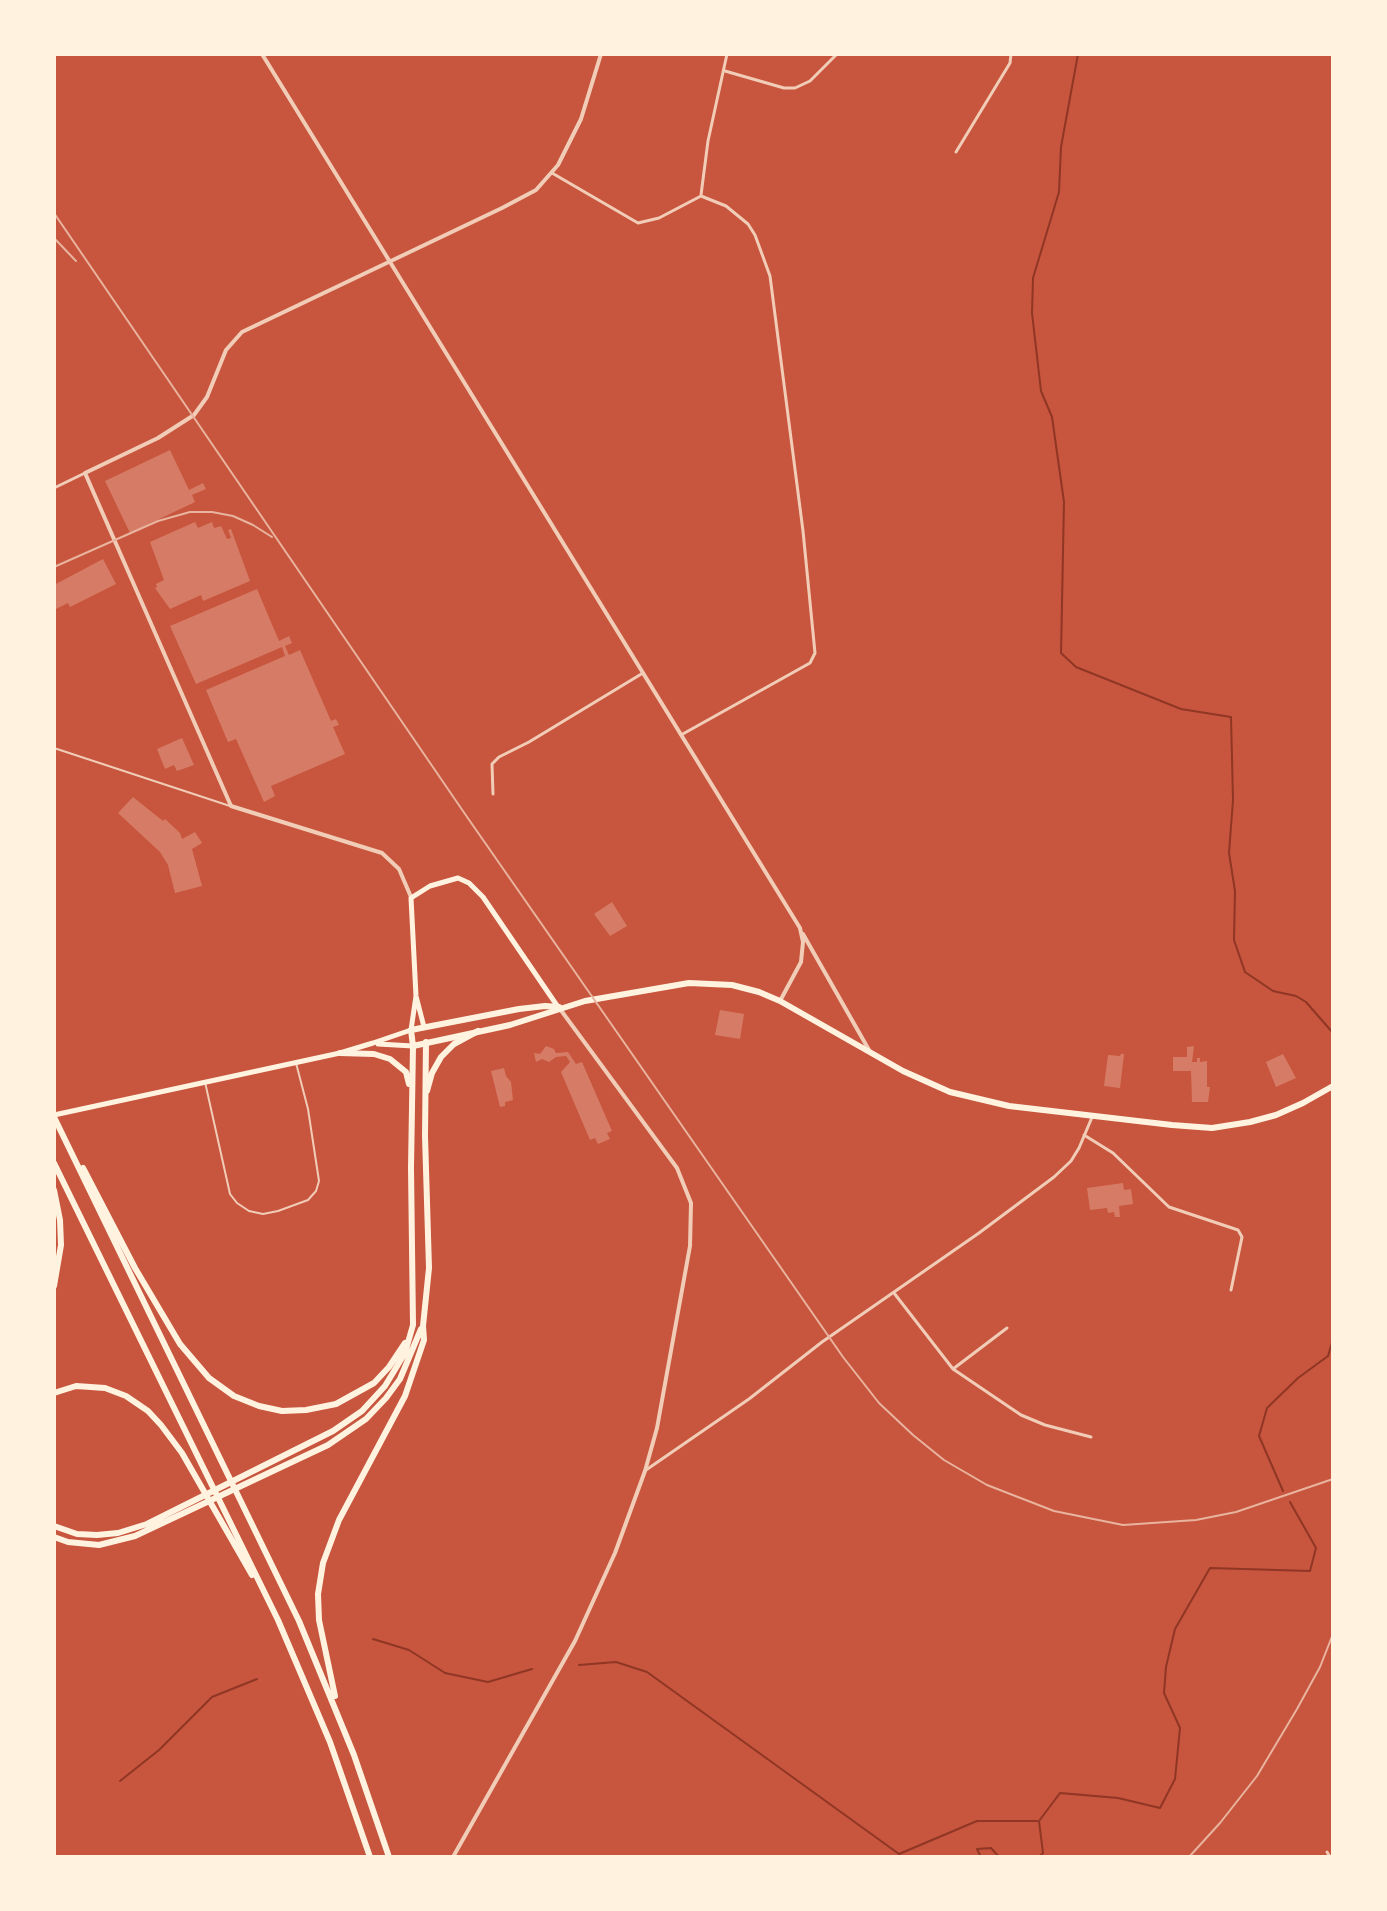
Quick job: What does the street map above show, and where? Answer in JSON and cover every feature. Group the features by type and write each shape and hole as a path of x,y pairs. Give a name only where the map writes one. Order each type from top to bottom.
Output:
{"highway":[{"path":"413,1046 510,1025 585,1001 689,983 732,985 780,1001 903,1071 962,1096 1009,1106 1212,1128 1276,1115 1333,1086"},
{"path":"54,1526 87,1535 118,1533 147,1524 324,1436 362,1411 385,1386 401,1361 413,1325 411,1030 519,1009 559,1007"},
{"path":"339,1715 320,1629 318,1602 321,1570 334,1531 409,1387 424,1340 429,1268 424,1027"},
{"path":"425,1106 438,1061 454,1044 478,1031"},
{"path":"340,1053 374,1054 393,1061 406,1072 412,1095"},
{"path":"54,1116 299,1621 339,1715 389,1857"},
{"path":"58,1125 180,1344 209,1378 234,1396 265,1408 288,1411 342,1402 369,1387 384,1373 399,1354 413,1325"},
{"path":"54,1163 278,1620 324,1728 370,1857"},
{"path":"54,1190 61,1245 54,1286"},
{"path":"54,1537 82,1545 116,1542 195,1509 328,1445 366,1419 400,1379 423,1326"},
{"path":"54,1393 76,1386 105,1388 126,1396 155,1418 190,1467 278,1620"}],"main road":[{"path":"54,1116 340,1053 411,1030 416,996 411,898 444,881 458,878 473,886 559,1007"},
{"path":"416,996 424,1027"},
{"path":"373,1043 413,1046"}],"street":[{"path":"262,54 800,928 869,1050"},
{"path":"54,488 158,438 194,415 207,397 226,350 242,332 536,190 552,173 581,119 601,54"},
{"path":"701,196 708,141 727,54"},
{"path":"723,70 784,88 795,88 810,81 837,54"},
{"path":"956,152 1010,63 1011,54"},
{"path":"552,173 638,223 659,218 701,196 726,206 748,224 760,245 770,276 803,531 815,653 810,663 681,735"},
{"path":"85,473 231,806 382,853 394,862 407,881 411,898"},
{"path":"493,794 492,764 499,757 643,673"},
{"path":"780,1001 801,962 803,942 800,928"},
{"path":"453,1857 586,1619 615,1553 657,1428 692,1227 691,1203 669,1155 559,1007"},
{"path":"645,1471 1054,1177 1071,1161 1093,1115"},
{"path":"1084,1135 1113,1153 1169,1207 1238,1230 1242,1237 1231,1290"},
{"path":"894,1293 953,1369 1021,1415 1091,1437"},
{"path":"953,1369 1007,1328"},
{"path":"1327,1852 1330,1857"}],"lane":[{"path":"54,748 231,806"},
{"path":"204,1082 232,1198 252,1212 278,1211 308,1200 316,1191 319,1181 308,1109 296,1062"}],"building":[{"path":"170,450 189,490 203,483 206,489 192,495 195,502 130,533 105,481"},
{"path":"195,522 198,528 212,522 214,528 221,526 227,539 231,538 228,530 231,529 250,581 203,601 201,595 170,609 155,588 164,580 150,542"},
{"path":"103,559 116,584 70,607 68,603 54,610 54,585"},
{"path":"257,589 279,641 289,636 292,643 285,646 289,655 300,650 331,721 336,719 339,725 333,727 345,754 271,786 275,796 264,802 236,739 228,742 206,690 285,656 282,647 196,684 170,626"},
{"path":"182,738 194,765 177,771 174,765 165,769 157,749"},
{"path":"133,797 163,821 165,819 182,839 195,832 202,843 192,849 202,886 175,893 168,865 160,852 118,813"},
{"path":"612,902 627,926 610,936 594,914"},
{"path":"720,1010 744,1014 740,1039 715,1035"},
{"path":"546,1046 556,1053 568,1052 576,1064 582,1062 612,1131 607,1133 610,1139 598,1144 595,1138 590,1140 561,1072 570,1062 566,1056 549,1062 542,1059 536,1062 534,1053 540,1054"},
{"path":"1194,1046 1192,1062 1197,1062 1197,1058 1200,1062 1207,1061 1208,1102 1192,1102 1191,1071 1173,1071 1173,1057 1187,1057 1187,1047"},
{"path":"1124,1054 1120,1088 1104,1086 1108,1055"},
{"path":"1283,1054 1296,1078 1276,1087 1266,1062"},
{"path":"504,1068 511,1082 513,1100 500,1107 491,1071"},
{"path":"1123,1183 1124,1190 1131,1189 1133,1204 1119,1206 1120,1217 1115,1217 1114,1212 1108,1213 1107,1208 1090,1210 1087,1188"}],"waterway":[{"path":"1078,54 1061,147 1059,192 1033,278 1032,313 1041,391 1052,417 1064,502 1061,653 1076,667 1181,709 1231,717 1233,800 1229,853 1235,891 1234,940 1245,972 1273,991 1296,996 1306,1002 1333,1033"},
{"path":"1283,1491 1259,1436 1267,1408 1298,1378 1328,1356 1333,1339"},
{"path":"1039,1857 1043,1853 1039,1821 1060,1793 1118,1798 1160,1808 1175,1779 1180,1728 1164,1693 1166,1667 1175,1629 1210,1568 1310,1571 1316,1548 1290,1502"},
{"path":"373,1639 409,1650 445,1673 488,1682 532,1669"},
{"path":"579,1665 616,1662 647,1672 899,1854 977,1821 1037,1821"},
{"path":"120,1781 159,1750 212,1697 257,1679"},
{"path":"981,1857 977,1849 991,1848 999,1857"}],"railway":[{"path":"54,213 465,814 843,1357 879,1403 944,1460 987,1485 1054,1511 1123,1525 1196,1520 1236,1512 1333,1479"},
{"path":"54,238 76,261"},
{"path":"54,567 158,521 190,512 233,516 272,537"},
{"path":"1189,1857 1257,1776 1320,1667 1333,1634"}]}
